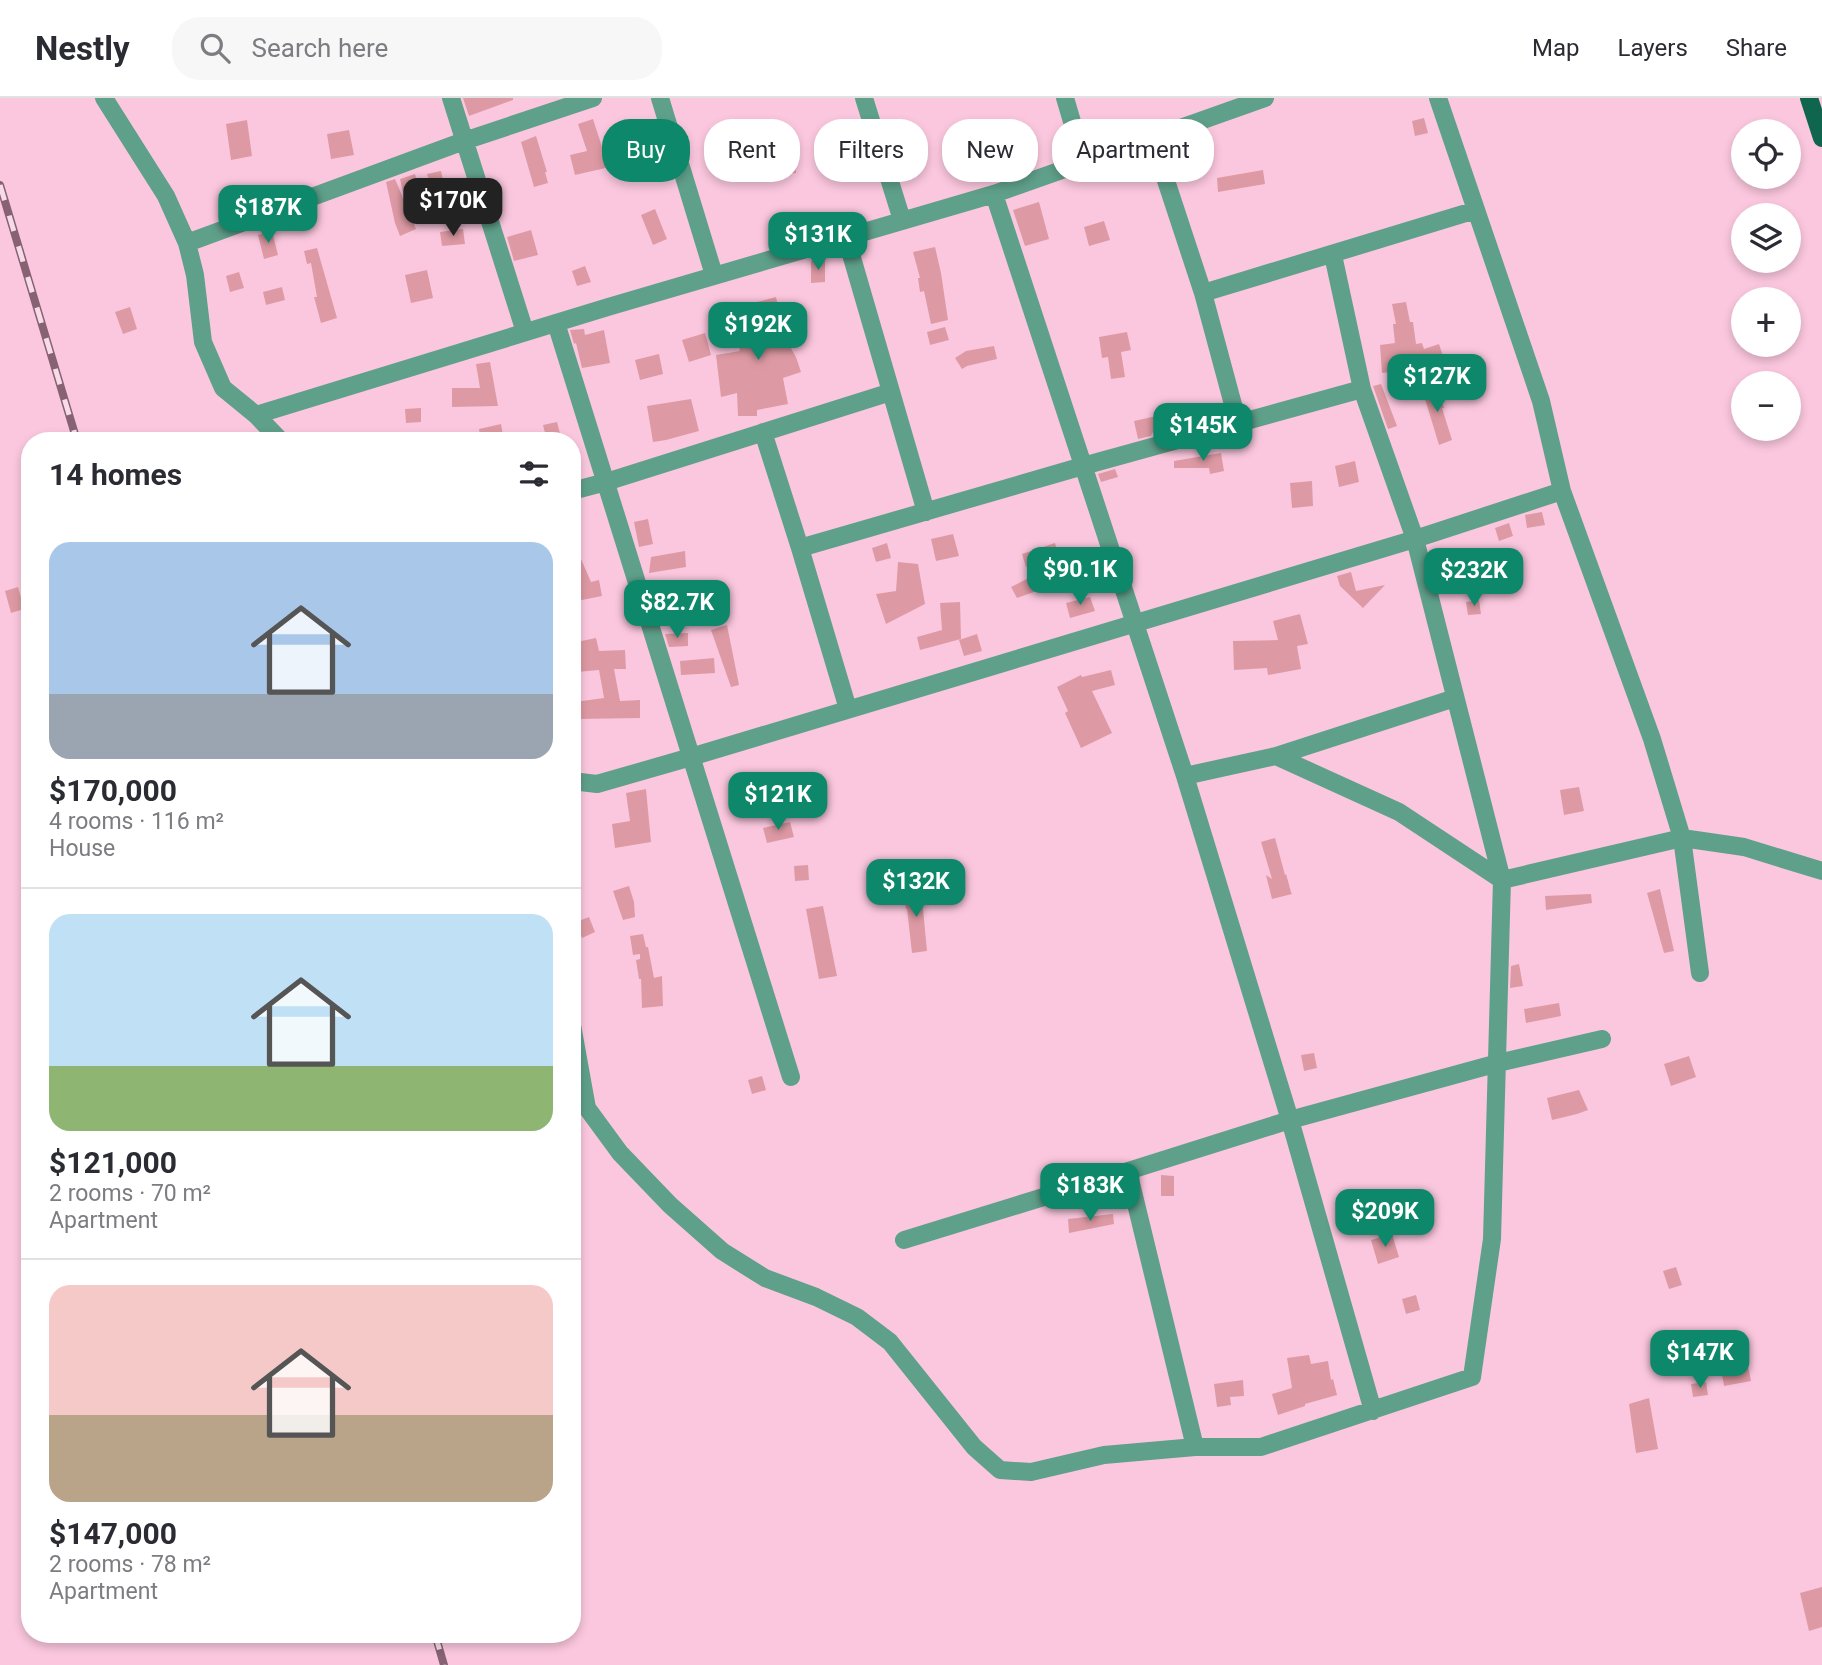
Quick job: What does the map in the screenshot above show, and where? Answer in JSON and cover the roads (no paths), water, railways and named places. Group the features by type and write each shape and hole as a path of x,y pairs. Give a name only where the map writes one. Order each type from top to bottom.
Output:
{"main road":[{"path":"1809,98 1822,138"}],"street":[{"path":"104,98 166,196 187,243 195,275 203,342 223,388 272,432"},
{"path":"451,98 525,332"},
{"path":"187,243 464,141 593,98"},
{"path":"660,98 714,275"},
{"path":"864,98 902,220"},
{"path":"1065,98 1071,119"},
{"path":"1206,119 1265,98"},
{"path":"1438,98 1541,401 1563,491 1652,739 1682,838 1700,973"},
{"path":"256,415 714,275 994,194 1052,173"},
{"path":"1166,182 1203,293 1238,423"},
{"path":"994,194 1185,776 1290,1119 1373,1410"},
{"path":"1203,293 1476,210"},
{"path":"846,237 926,512"},
{"path":"581,1075 587,1108 620,1153 670,1205 722,1251 765,1278 816,1297 857,1317 890,1342 974,1447 1000,1470 1031,1472 1104,1455 1195,1447 1261,1447 1472,1377 1492,1239 1502,880 1415,539 1362,389 1333,255"},
{"path":"556,323 791,1077"},
{"path":"800,548 1362,389"},
{"path":"581,489 891,392"},
{"path":"763,432 848,709"},
{"path":"581,781 597,784 691,757 1415,539 1563,491"},
{"path":"1185,776 1276,756 1455,698"},
{"path":"1276,756 1399,812 1502,880 1682,838 1744,847 1822,871"},
{"path":"904,1240 1290,1119 1498,1063 1602,1039"},
{"path":"1128,1171 1195,1447"}],"railway":[{"path":"0,185 74,432"},
{"path":"438,1643 444,1665"}]}
